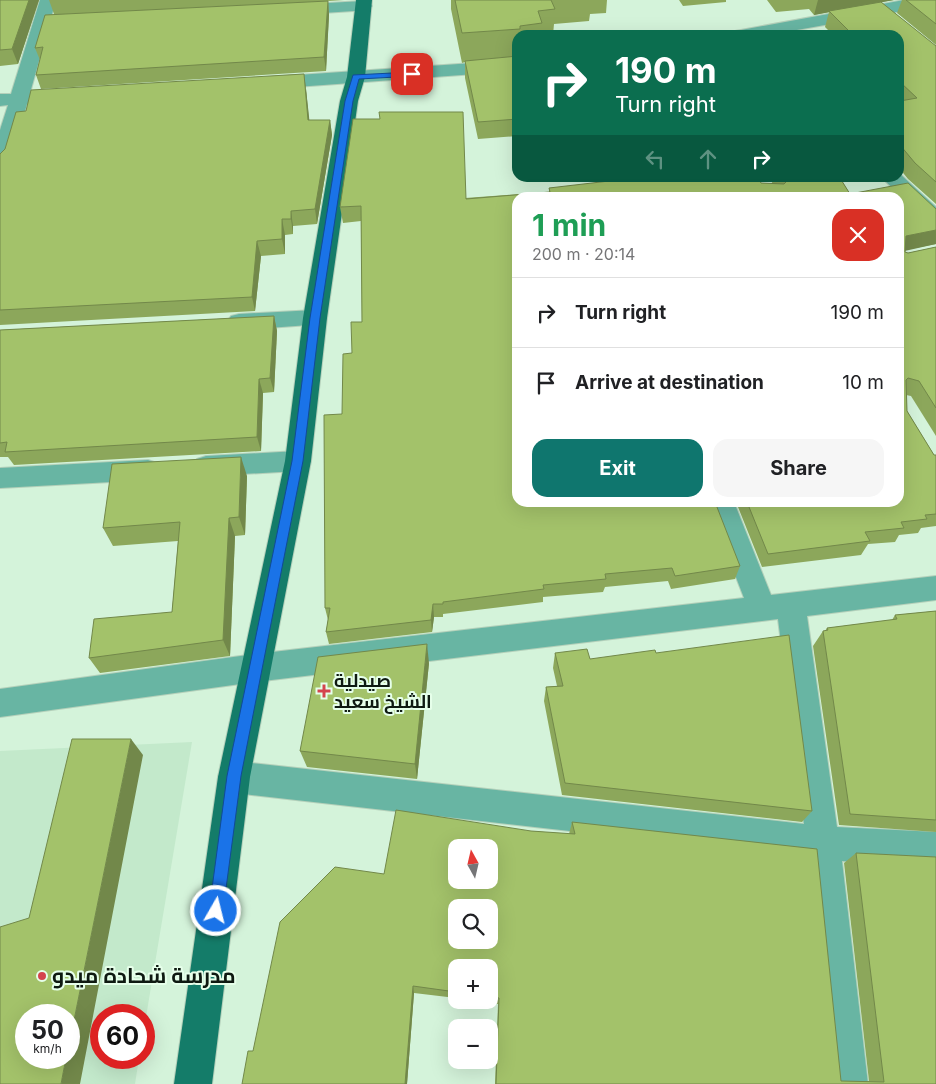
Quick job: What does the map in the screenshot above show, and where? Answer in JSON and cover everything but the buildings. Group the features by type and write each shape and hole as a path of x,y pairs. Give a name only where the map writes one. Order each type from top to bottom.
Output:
{"main road":[{"path":"194,1084 234,776 298,461 315,318 349,101 356,77 363,3"}],"street":[{"path":"0,163 9,100 48,0"},
{"path":"767,30 923,1"},
{"path":"275,10 363,3"},
{"path":"879,8 901,26"},
{"path":"41,22 61,21"},
{"path":"247,84 512,65"},
{"path":"9,100 88,94"},
{"path":"896,182 936,218"},
{"path":"217,324 315,318"},
{"path":"0,478 298,461"},
{"path":"723,507 777,606 823,844 849,1084"},
{"path":"0,703 255,668 936,588"},
{"path":"234,776 823,844 936,849"}],"shaded area":[{"path":"192,742 148,1004 90,1004 90,1069 137,1069 135,1084 0,1084 0,751"}],"place":[{"name":"صيدلية الشيخ سعيد","path":"324,691"},
{"name":"مدرسة شحادة ميدو","path":"42,976"}],"route":[{"path":"216,911 234,776 298,461 315,318 349,101 356,77 412,74"}]}
